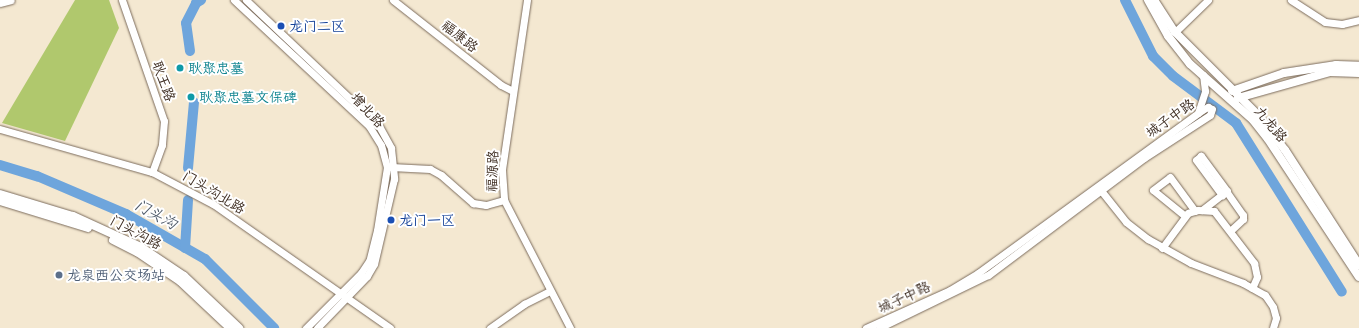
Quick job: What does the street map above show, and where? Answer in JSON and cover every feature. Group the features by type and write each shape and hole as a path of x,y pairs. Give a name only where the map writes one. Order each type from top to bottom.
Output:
{"main road":[{"name":"九龙路","path":"1148,0 1168,36 1190,64 1229,98 1268,139 1359,277"},
{"name":"九龙路","path":"1154,0 1175,32 1236,89 1285,150 1359,265"},
{"path":"1229,98 1236,89 1284,73 1313,67 1359,66"},
{"path":"1229,98 1242,96 1330,72 1359,73"},
{"name":"门头沟路","path":"0,194 73,216 141,247 184,276 239,328"},
{"name":"门头沟路","path":"0,201 85,227 137,252 180,281 230,328"}],"street":[{"path":"0,3 11,0"},
{"name":"耿王路","path":"122,0 164,121 162,144 152,172"},
{"name":"增北路","path":"246,0 379,126 391,148 390,167 369,261 344,296 317,328"},
{"name":"福康路","path":"393,0 501,85 513,91"},
{"name":"福源路","path":"527,0 502,170 504,200 549,291 570,328"},
{"path":"1175,32 1208,0"},
{"path":"1291,0 1325,22 1342,24 1359,20"},
{"name":"增北路","path":"237,1 369,126 381,145 390,167"},
{"path":"1198,113 1206,91 1203,75"},
{"name":"城子中路","path":"866,328 950,290 978,273 1100,189 1144,158 1210,115 1212,109 1208,107 1198,113 1100,189 988,275 879,328"},
{"name":"门头沟北路","path":"0,129 152,172 213,204 390,328"},
{"path":"1224,193 1202,156 1196,160 1224,193 1243,215 1243,220 1231,230"},
{"path":"390,167 430,169 441,175 473,203 486,205 504,200"},
{"path":"1185,216 1153,190 1170,177 1199,210 1214,211 1223,220"},
{"path":"1100,189 1126,222 1162,248 1191,263 1252,288 1265,295 1273,307 1276,318 1273,328"},
{"path":"1162,248 1185,216 1199,210 1224,193"},
{"path":"1211,202 1257,270 1257,278 1252,288"},
{"path":"490,328 524,304 549,291"},
{"name":"增北路","path":"306,328 344,296"}],"green space":[{"path":"75,0 109,0 119,28 65,141 2,123"}],"waterway":[{"path":"190,51 186,23 196,3 201,0"},
{"path":"1125,0 1153,56 1173,76 1236,123 1342,292"},
{"path":"188,168 194,102"},
{"name":"门头沟","path":"0,165 37,176 126,214 205,259 274,328"},
{"path":"185,248 188,200"}],"place":[{"name":"龙门二区","path":"281,26"},
{"name":"耿聚忠墓","path":"180,68"},
{"name":"耿聚忠墓文保碑","path":"191,97"},
{"name":"龙门一区","path":"391,220"},
{"name":"龙泉西公交场站","path":"59,275"}]}
